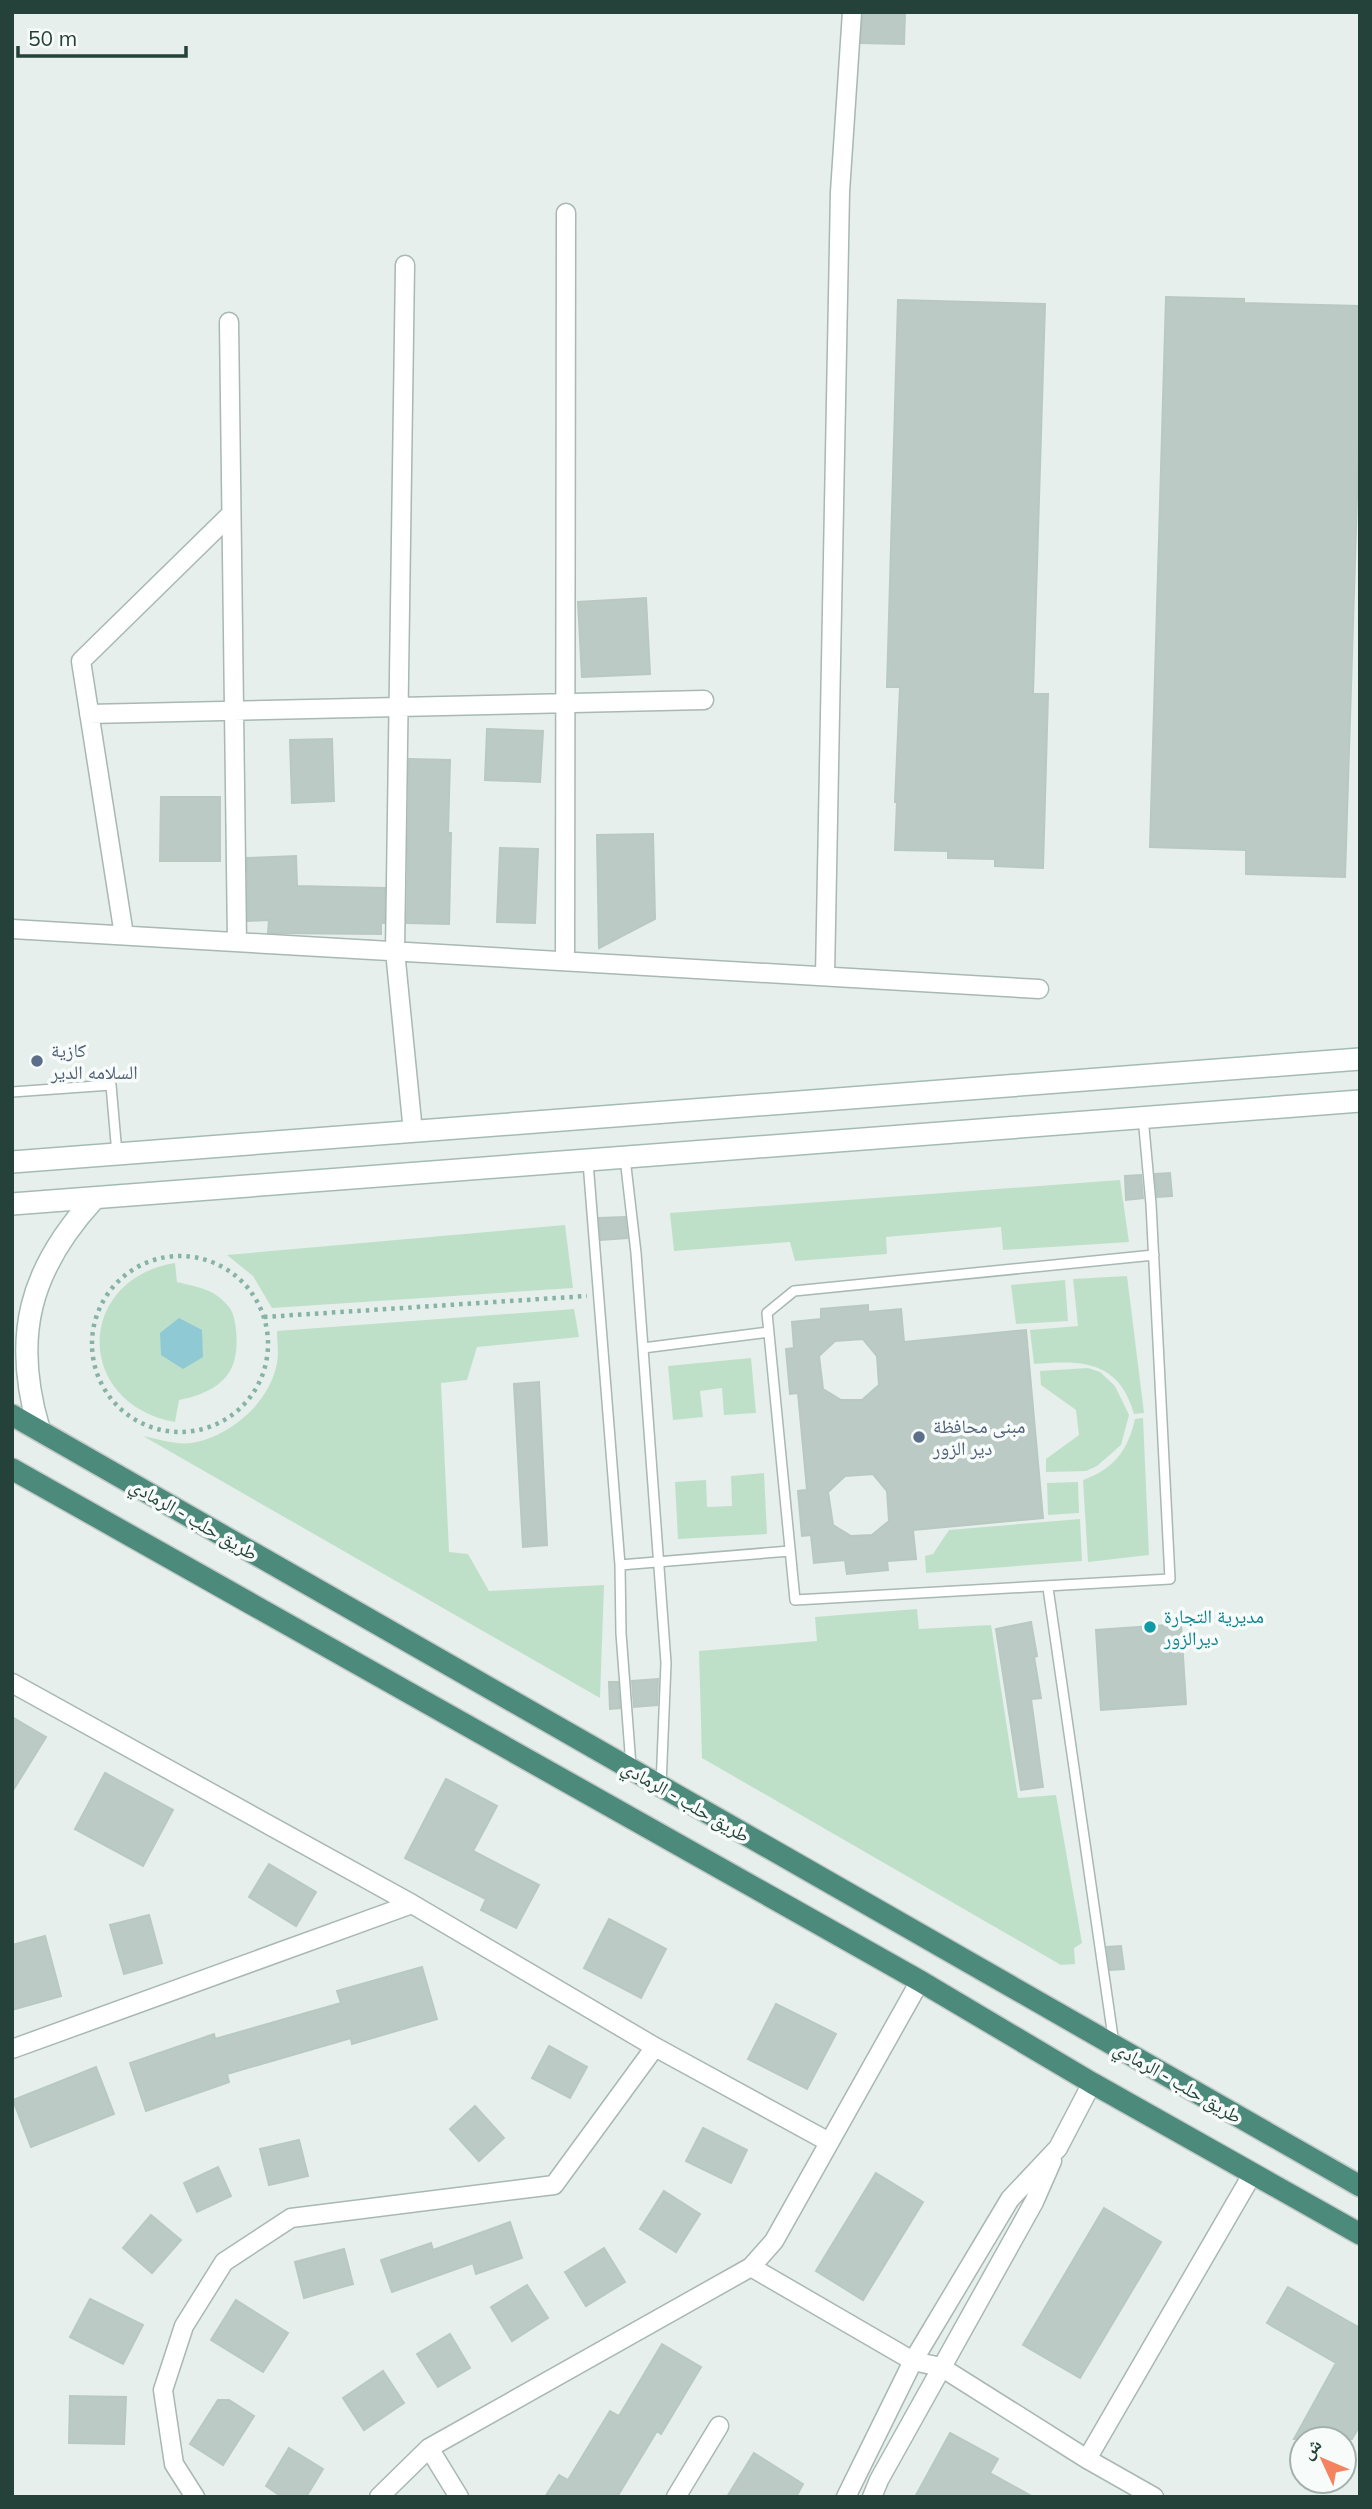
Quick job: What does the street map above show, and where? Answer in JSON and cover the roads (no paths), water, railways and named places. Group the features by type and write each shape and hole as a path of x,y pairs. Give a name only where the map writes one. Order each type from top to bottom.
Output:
{"highway":[{"name":"طريق حلب - الرمادي","path":"12,1415 1360,2186"},
{"path":"12,1469 920,1981 1091,2083 1360,2234"}],"main road":[{"path":"12,1162 1360,1059"},
{"path":"12,1204 1360,1101"},
{"path":"39,1429 30,1399 26,1368 26,1337 31,1306 41,1276 55,1248 72,1222 94,1199"}],"street":[{"path":"825,976 840,192 852,12"},
{"path":"565,961 566,214"},
{"path":"405,265 395,951 413,1132"},
{"path":"229,321 237,942"},
{"path":"124,935 81,661 232,514"},
{"path":"89,714 704,700"},
{"path":"12,929 1040,989"},
{"path":"12,1683 412,1904 655,2047 829,2142"},
{"path":"12,2049 412,1904"},
{"path":"379,2497 429,2448 751,2267 774,2241 920,1981"},
{"path":"195,2497 174,2464 163,2390 184,2326 224,2262 291,2218 554,2185 655,2047"},
{"path":"872,2497 1034,2202 1091,2083"},
{"path":"846,2497 913,2361 1010,2199 1058,2148"},
{"path":"1087,2459 1253,2173"},
{"path":"751,2267 913,2361 941,2367 1087,2459 1154,2497"},
{"path":"676,2497 719,2426"},
{"path":"429,2448 460,2497"}],"lane":[{"path":"12,1092 111,1086 117,1154"},
{"path":"1143,1117 1154,1255 1170,1579 1048,1588 795,1600 767,1313 794,1292 1154,1255"},
{"path":"625,1156 636,1253 666,1663 661,1787"},
{"path":"588,1159 620,1565 621,1633 632,1770"},
{"path":"643,1348 769,1332"},
{"path":"620,1565 790,1551"},
{"path":"1048,1588 1115,2046"}],"water":[{"path":"179,1318 202,1330 203,1357 183,1369 161,1355 160,1333"}],"place":[{"name":"كازية السلامه الدير","path":"37,1061"},
{"name":"مبنى محافظة دير الزور","path":"919,1437"},
{"name":"مديرية التجارة ديرالزور","path":"1150,1627"}]}
